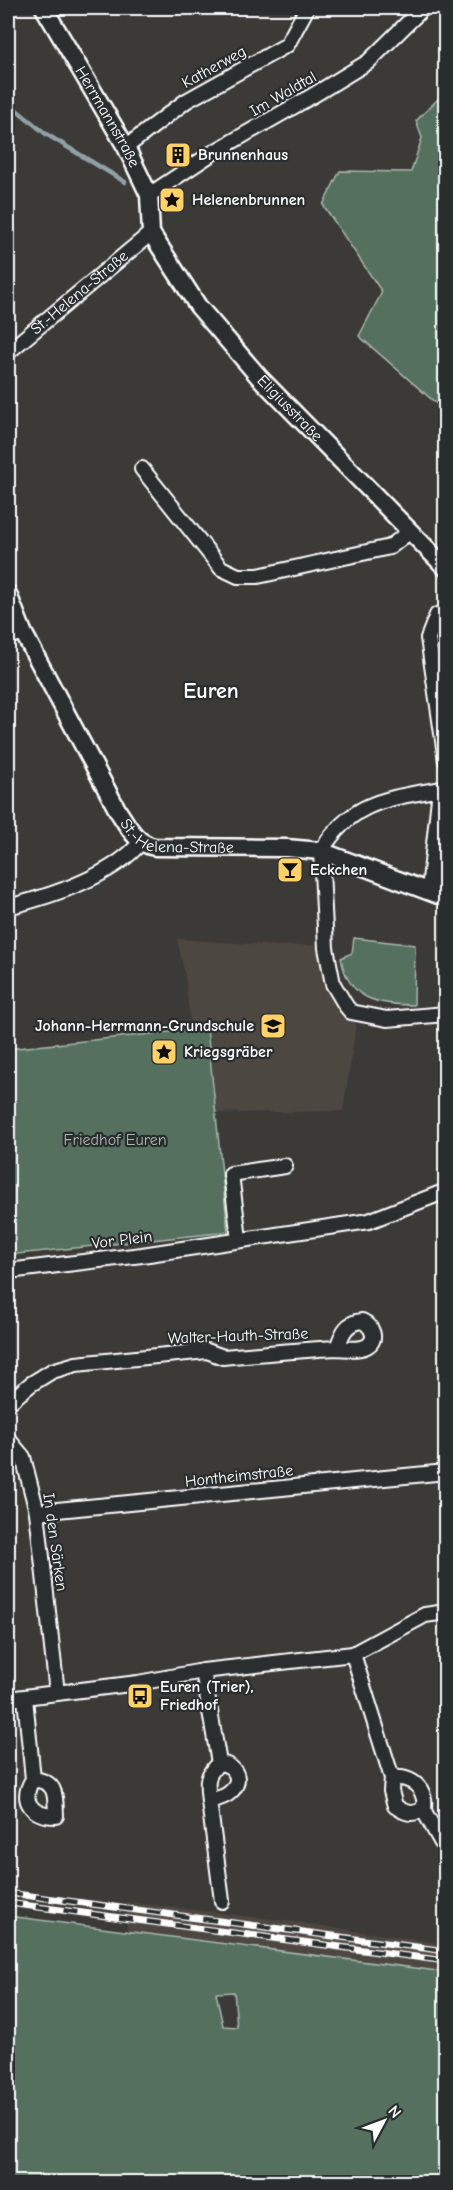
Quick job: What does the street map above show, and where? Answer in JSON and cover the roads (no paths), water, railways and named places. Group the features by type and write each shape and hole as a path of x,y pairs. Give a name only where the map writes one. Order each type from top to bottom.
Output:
{"street":[{"name":"Herrmannstraße","path":"44,8 126,147 149,195 151,234"},
{"name":"Katherweg","path":"126,147 186,101 287,45 307,8"},
{"name":"Im Waldtal","path":"149,195 214,152 368,62 423,8"},
{"name":"St.-Helena-Straße","path":"8,352 151,234"},
{"name":"Eligiusstraße","path":"151,234 198,306 251,368 446,568"},
{"path":"142,469 221,568 238,576 258,576 390,547 409,532"},
{"name":"St.-Helena-Straße","path":"8,594 15,635 133,834 148,844 321,851 446,898"},
{"path":"437,615 428,638 446,761"},
{"path":"429,890 443,788 382,800 363,807 344,821 321,851 326,948 333,984 346,1006 351,1012 387,1019 446,1014"},
{"path":"8,907 29,902 100,873 148,844"},
{"path":"240,1239 231,1174 285,1166"},
{"name":"Vor Plein","path":"8,1271 142,1255 369,1221 446,1191"},
{"name":"Walter-Hauth-Straße","path":"8,1403 31,1384 52,1371 75,1364 207,1351 223,1357 337,1348"},
{"name":"In den Särken","path":"8,1439 23,1457 37,1512 57,1693"},
{"name":"Hontheimstraße","path":"37,1512 446,1472"},
{"path":"8,1699 138,1683 204,1671 353,1654 425,1615 446,1612"},
{"path":"353,1654 392,1778 391,1791 395,1806 415,1814 423,1809"},
{"path":"204,1671 219,1763"},
{"path":"25,1698 33,1779"},
{"path":"219,1763 209,1773 207,1782 222,1901"},
{"path":"209,1801 227,1795 236,1785 237,1776 233,1768 219,1763"},
{"path":"392,1778 399,1777 413,1781 424,1800 423,1809 446,1850"}],"waterway":[{"path":"8,103 46,134 125,182"}],"railway":[{"path":"8,1893 446,1951"},
{"path":"8,1903 446,1961"}],"place":[{"name":"Brunnenhaus","path":"178,155"},
{"name":"Helenenbrunnen","path":"172,200"},
{"name":"Eckchen","path":"290,870"},
{"name":"Johann-Herrmann-Grundschule","path":"273,1026"},
{"name":"Kriegsgräber","path":"164,1052"},
{"name":"Euren (Trier), Friedhof","path":"140,1696"}],"district":[{"name":"Euren","path":"211,691"}],"park label":[{"name":"Friedhof Euren","path":"115,1140"}]}
